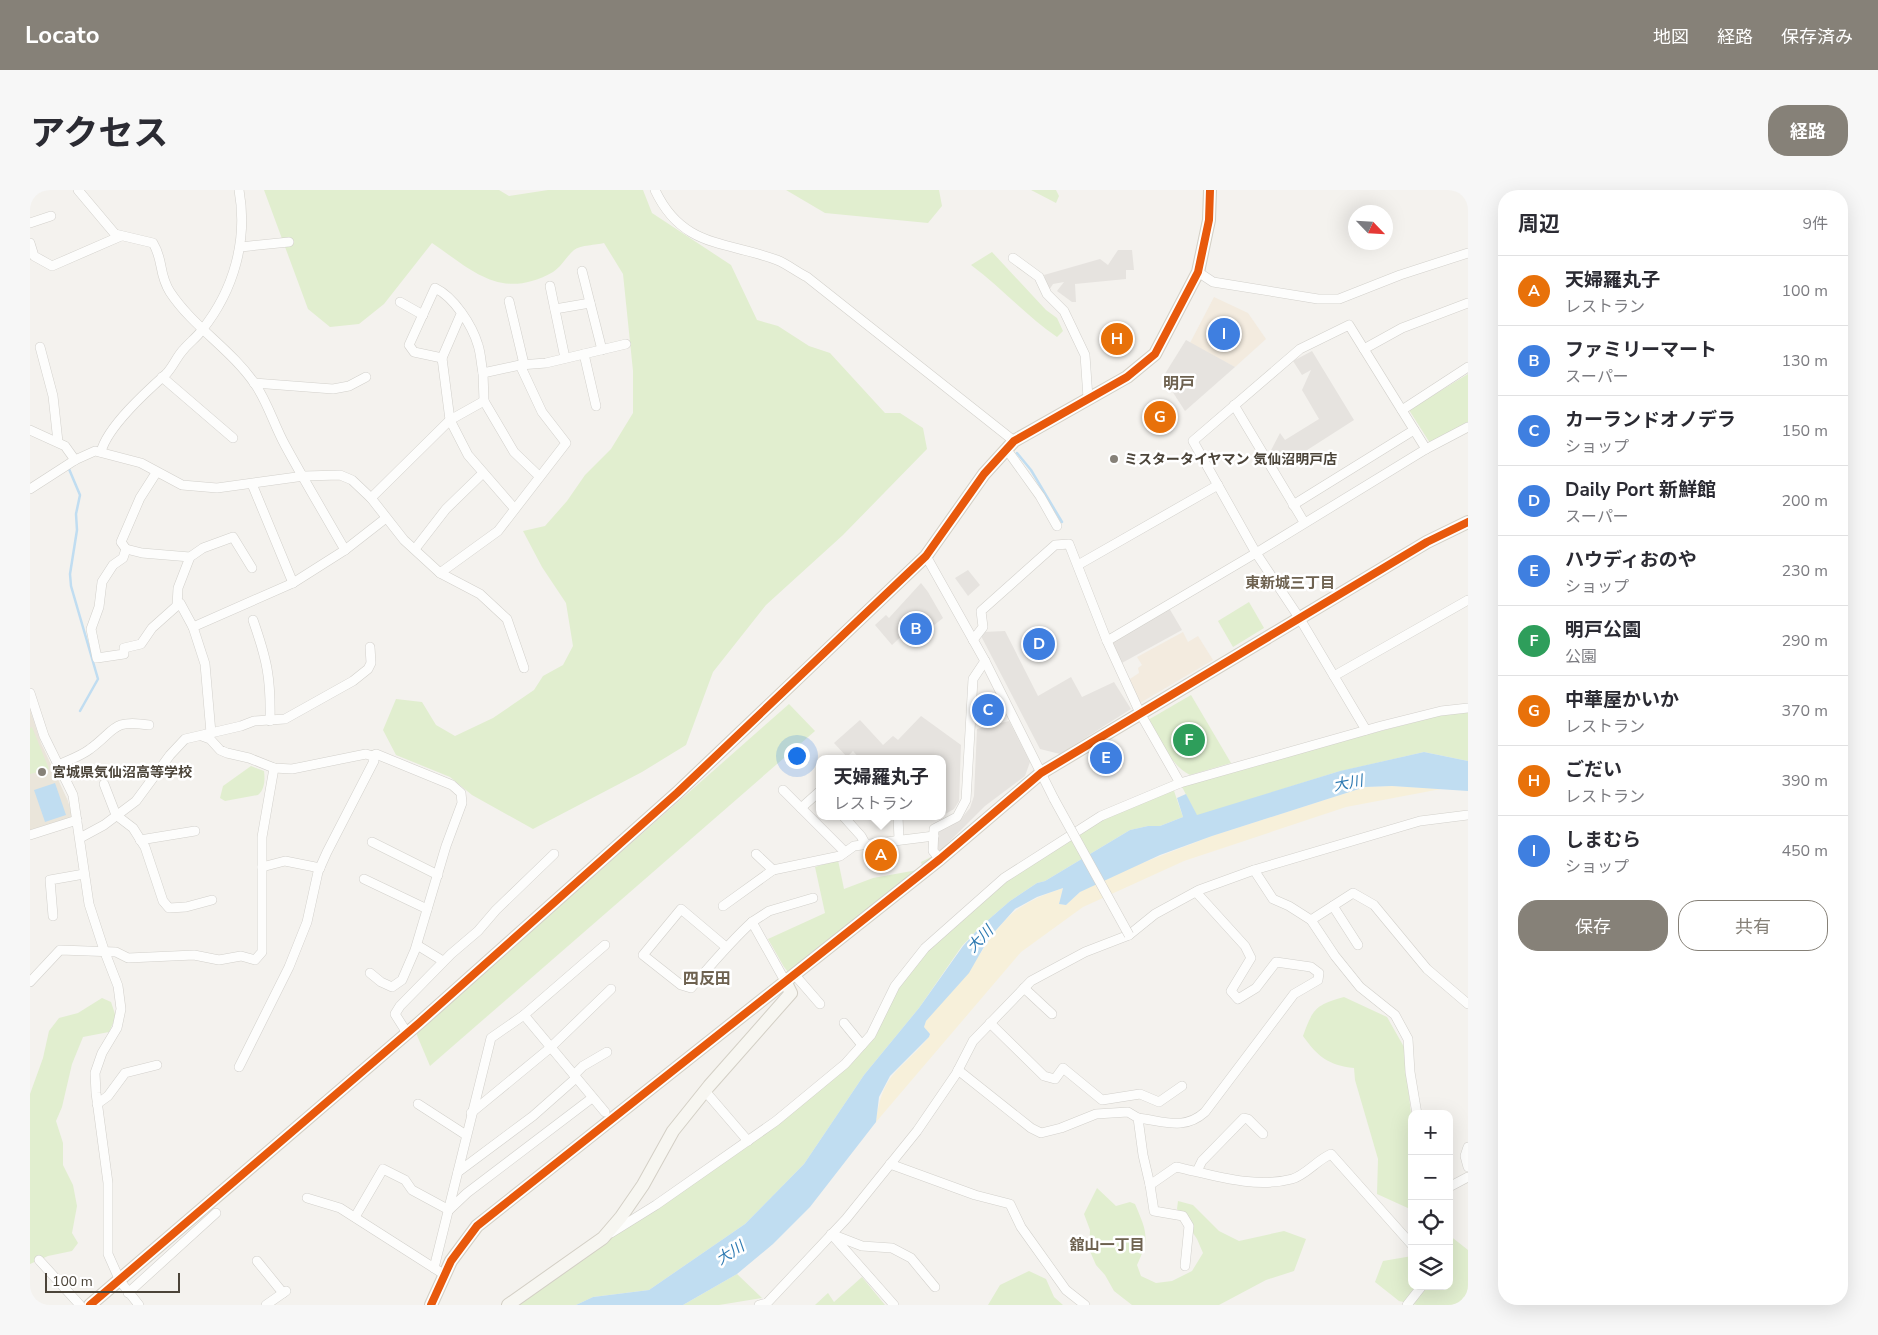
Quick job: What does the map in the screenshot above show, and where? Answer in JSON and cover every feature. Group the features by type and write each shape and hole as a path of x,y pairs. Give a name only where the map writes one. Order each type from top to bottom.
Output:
{"street":[{"path":"78,190 115,234 153,243 160,254 161,275 171,293 202,330 229,352 254,384 268,408 284,444 345,550"},
{"path":"101,452 103,444 146,389 162,377 202,330 222,300 233,274 240,247 242,204 239,190"},
{"path":"655,190 663,207 688,230 712,243 778,260 807,277 1011,446 1057,526"},
{"path":"90,1305 407,1033 677,793 926,556 984,474 1011,446 1088,398 1127,377 1155,354 1198,272 1209,220 1210,190"},
{"path":"30,223 51,216"},
{"path":"30,243 34,256 52,266 121,236"},
{"path":"240,247 288,242"},
{"path":"1198,272 1213,282 1318,299 1339,299 1400,275 1468,253"},
{"path":"1013,258 1039,277 1047,294 1064,311 1085,355 1088,398"},
{"path":"582,271 602,350"},
{"path":"550,286 565,358"},
{"path":"442,358 414,352 410,345 435,288 441,291 472,330 478,346 483,373 484,401 514,452 539,476"},
{"path":"440,573 498,531 566,443 542,412 522,364 509,301"},
{"path":"400,302 423,315"},
{"path":"555,309 590,302"},
{"path":"1364,349 1402,328 1468,303"},
{"path":"461,314 442,358 450,420 468,455 514,508"},
{"path":"1366,730 1300,619 1256,553 1193,441 1300,349 1349,325 1426,449"},
{"path":"483,373 522,364 565,358 626,344"},
{"path":"40,347 53,396 58,442"},
{"path":"584,354 596,406"},
{"path":"1402,410 1468,367"},
{"path":"162,377 233,438"},
{"path":"254,384 333,389 350,386 366,377"},
{"path":"371,498 450,420 484,401"},
{"path":"1234,405 1304,522"},
{"path":"1107,641 1426,449 1468,427"},
{"path":"30,430 66,446 75,460"},
{"path":"1294,504 1414,430"},
{"path":"30,488 75,460 95,451 141,463 156,473 182,485 217,488 304,476 340,475 352,480 371,498 404,540 440,573 480,594 507,619 524,668"},
{"path":"156,473 140,498 121,542 126,549 190,557"},
{"path":"415,549 446,509 483,473"},
{"path":"252,484 293,583"},
{"path":"1078,565 1218,485"},
{"path":"192,627 293,583 345,550 386,518"},
{"path":"440,1272 478,1226 789,977 940,859 1041,773 1427,542 1468,522"},
{"path":"177,606 178,588 190,557 203,548 233,536 252,568"},
{"path":"973,640 983,627 981,611 1055,545 1069,544 1107,641 1140,713 1180,783"},
{"path":"126,549 123,558 113,565 102,582 99,607 91,629 97,658 124,654 124,648 141,644 152,628 180,603 192,627 205,664 207,734 220,750 249,758 274,768 292,769 366,754 372,756 376,754 452,786 460,794 462,803 416,945 402,980 392,987 381,982 370,973"},
{"path":"926,556 973,640 1054,799 1129,935"},
{"path":"1334,676 1468,600"},
{"path":"253,620 266,658 270,684 270,721"},
{"path":"80,838 104,825 136,801 170,755 185,739 254,721 285,719 353,681 368,669 371,663 370,647"},
{"path":"940,859 933,850 934,829 957,817 966,800 973,679 984,661"},
{"path":"30,693 44,736 73,795 89,904 118,986 121,1009 117,1028 102,1053 95,1073 97,1104 108,1183 108,1254 120,1281 139,1305"},
{"path":"508,1305 603,1238 656,1205 778,1120 845,1064 862,1045 870,1035 895,986 925,948 1004,878 1101,816 1180,783 1366,730 1441,712 1468,708"},
{"path":"58,765 90,749 105,734 120,724 133,722 149,725"},
{"path":"239,1067 289,967 307,922 320,868 371,769 374,762 372,756"},
{"path":"30,982 60,950 91,952 104,950 116,952 128,958 194,955 218,960 241,956 255,960 262,952 262,836 274,768"},
{"path":"104,784 116,815 133,828 145,848 163,901 169,908 186,907 212,900"},
{"path":"784,790 845,852"},
{"path":"801,808 816,795"},
{"path":"767,1304 831,1234 917,1131 958,1070 973,1041 1031,981 1085,952 1129,935 1155,914 1196,892 1254,870 1420,821 1468,815"},
{"path":"30,835 77,820"},
{"path":"847,820 861,836 866,845"},
{"path":"898,820 899,840"},
{"path":"140,840 195,831"},
{"path":"723,906 773,870 840,856 854,846 934,836"},
{"path":"372,842 438,875"},
{"path":"407,1033 395,1014 444,961 478,931 496,910 554,854"},
{"path":"756,854 773,870"},
{"path":"262,867 285,861 320,868"},
{"path":"1254,870 1273,899 1290,906 1311,920 1360,987 1395,1015 1408,1039 1410,1072 1416,1110"},
{"path":"53,916 50,880 84,874"},
{"path":"364,879 428,908"},
{"path":"958,1070 1030,1128 1041,1133 1061,1128 1096,1114 1128,1112 1138,1118 1185,1124 1195,1121 1205,1112 1294,994 1318,980 1319,973 1311,967 1276,962 1256,988 1238,999 1231,991 1251,958 1245,946 1196,892"},
{"path":"1311,920 1353,893 1374,905 1427,969 1468,1004"},
{"path":"726,947 681,909 642,955 681,986 691,988 726,947 752,922 769,910 813,898"},
{"path":"1333,906 1358,944"},
{"path":"752,922 789,977 820,1004"},
{"path":"416,945 444,961"},
{"path":"431,1305 440,1272 449,1210 471,1113 491,1038 524,1015 605,945"},
{"path":"603,1238 621,1217 643,1185 673,1131 705,1091 791,993 789,977"},
{"path":"1024,988 1052,1014"},
{"path":"471,1113 550,1048 611,989"},
{"path":"524,1015 605,1112"},
{"path":"844,1023 862,1045"},
{"path":"990,1023 1044,1076 1055,1079 1063,1068 1102,1100 1140,1094 1159,1102 1182,1086"},
{"path":"458,1172 533,1116 575,1077 583,1066 607,1052"},
{"path":"97,1104 108,1096 124,1073 157,1065"},
{"path":"705,1091 748,1141"},
{"path":"449,1210 467,1193 592,1098"},
{"path":"418,1104 466,1135"},
{"path":"1138,1118 1154,1211 1183,1216 1189,1226 1185,1266"},
{"path":"1197,1171 1202,1161 1244,1118 1248,1119 1263,1134"},
{"path":"1468,1147 1465,1156 1468,1166"},
{"path":"1150,1185 1176,1167 1266,1182 1294,1178 1323,1157 1331,1154 1408,1241"},
{"path":"890,1164 975,1195 1010,1204 1021,1227 1066,1290 1085,1305"},
{"path":"355,1217 383,1168 405,1180 412,1190 449,1210"},
{"path":"1453,1184 1468,1176"},
{"path":"307,1198 340,1208 370,1229 440,1272"},
{"path":"128,1293 216,1213"},
{"path":"831,1234 862,1246 892,1248 911,1258 935,1287"},
{"path":"831,1234 894,1305"},
{"path":"39,1260 80,1305"},
{"path":"256,1261 285,1292 266,1305"},
{"path":"1407,1305 1419,1290"}],"shaded area":[{"path":"1118,250 1132,250 1134,270 1126,270 1126,279 1075,284 1076,302 1072,302 1057,291 1064,282 1053,284 1049,290 1044,275 1100,259 1108,265"},
{"path":"1214,297 1248,313 1266,339 1235,367 1190,343"},
{"path":"1186,340 1235,367 1185,411 1163,377"},
{"path":"1312,351 1354,420 1276,470 1268,456 1280,433 1285,440 1319,419 1302,390 1311,370 1302,375 1293,361"},
{"path":"968,570 980,585 968,596 955,578"},
{"path":"921,583 943,618 923,634 914,624 892,645 875,625 886,615 889,618"},
{"path":"1169,608 1182,630 1120,664 1112,646 1114,641"},
{"path":"1005,631 1038,696 1071,677 1082,697 1114,682 1131,709 1060,754 1040,749 981,636 983,632"},
{"path":"1183,632 1188,642 1198,636 1213,660 1140,703 1127,681 1139,673 1138,668 1142,665 1137,657"},
{"name":"宮城県気仙沼高等学校","path":"30,710 41,743 68,801 72,816 71,820 30,833"},
{"path":"921,716 961,745 959,801 954,809 946,814 946,755 856,755 853,751 849,755 845,755 834,743 860,720 883,745 893,736 898,740"},
{"path":"1009,721 1030,762 1025,776 985,806 941,850 937,850 938,830 960,820 970,808 974,796 977,729"}],"green space":[{"path":"264,190 499,190 509,196 548,190 643,190 652,213 731,265 757,320 778,326 809,346 830,353 885,413 900,413 923,428 927,449 843,535 766,605 713,672 686,745 642,772 533,829 472,795 450,777 396,755 383,730 396,699 422,702 436,725 455,736 493,718 534,690 543,676 563,665 573,646 566,603 542,567 523,531 545,526 567,501 585,475 611,449 633,413 633,371 623,274 604,243 577,248 571,252 556,270 535,280 518,284 503,283 488,279 475,272 432,243 384,304 359,324 330,327 308,309"},
{"path":"786,190 939,190 942,206 928,223 825,213"},
{"path":"1031,190 1056,190 1059,196 1056,203"},
{"path":"992,252 1046,310 1057,318 1063,331 1057,337 971,265"},
{"path":"1468,374 1468,422 1430,443 1409,410"},
{"path":"1249,602 1264,628 1233,647 1218,621"},
{"path":"1191,695 1231,763 1190,775 1183,771 1171,758 1148,720"},
{"path":"789,704 815,731 430,1066 416,1033"},
{"path":"1468,712 1468,761 1424,752 1337,772 1197,816 1180,783 1446,714"},
{"path":"32,727 49,769 30,774 30,728"},
{"path":"251,766 264,771 263,787 260,793 258,795 225,801 220,798 223,786"},
{"path":"1173,788 1183,817 1160,826 1148,826 1130,830 1045,881 1037,883 1010,901 980,927 962,946 919,1008 864,1075 804,1164 745,1224 649,1290 593,1297 576,1305 515,1305 776,1121 871,1035 898,983 925,948 1004,878 1101,816"},
{"path":"931,857 935,860 794,979 784,967 768,939 825,913 815,867 838,860 844,889 873,878 923,869 921,862"},
{"path":"1344,997 1387,1017 1404,1047 1411,1110 1408,1110 1408,1208 1377,1194 1378,1159 1355,1080 1354,1068 1337,1065 1324,1059 1303,1036 1313,1013 1321,1005"},
{"path":"102,998 111,1002 116,1017 109,1032 83,1037 72,1064 62,1107 56,1121 63,1143 63,1165 73,1185 77,1206 72,1233 78,1243 72,1251 48,1256 30,1264 30,1094 43,1058 49,1031 59,1018 78,1013"},
{"path":"1097,1188 1116,1206 1130,1202 1135,1204 1145,1235 1144,1248 1137,1265 1141,1276 1156,1283 1172,1281 1192,1271 1203,1253 1197,1239 1177,1209 1178,1201 1193,1205 1219,1231 1239,1241 1284,1231 1306,1239 1294,1271 1266,1280 1219,1305 1132,1305 1114,1291 1105,1275 1096,1265 1089,1249 1090,1230 1084,1214"},
{"path":"1453,1238 1468,1250 1468,1299 1464,1297 1457,1305 1417,1305 1399,1301 1375,1282 1383,1261 1408,1257 1408,1290 1453,1290"},
{"path":"1029,1271 1046,1279 1054,1297 1063,1305 988,1305 1000,1285"},
{"path":"737,1274 762,1298 719,1305 683,1305"},
{"path":"862,1277 885,1305 815,1305 828,1293 834,1302"}],"sand":[{"path":"1392,786 1441,789 1346,807 1184,861 1083,907 1021,952 876,1122 879,1105 888,1082 929,1037 930,1034 924,1027 926,1021 970,970 1002,924 1021,907 1046,894 1063,888 1059,904 1066,905 1080,892 1119,872 1212,836 1365,787"}],"water":[{"name":"大川","path":"1424,752 1468,761 1468,791 1392,786 1365,787 1212,836 1160,855 1080,892 1066,905 1059,904 1063,888 1037,897 1015,909 989,938 969,973 926,1021 924,1027 930,1034 929,1037 890,1076 879,1097 876,1122 810,1207 773,1244 737,1274 683,1305 576,1305 593,1297 649,1290 745,1224 804,1164 864,1075 919,1008 963,946 980,927 1010,901 1037,883 1045,881 1130,830 1148,826 1160,826 1183,817 1177,798 1186,794 1197,815 1340,771"},
{"path":"55,783 66,815 45,822 34,790"}],"waterway":[{"path":"1017,453 1031,470 1062,522"},
{"path":"69,469 80,495 76,514 77,530 70,574 71,586 98,679 80,711"}],"cycle path":[{"path":"90,1305 419,1023 677,793 926,556 984,474 1014,441 1127,377 1155,354 1198,272 1209,220 1210,190"},
{"path":"431,1305 451,1261 477,1226 940,859 1041,773 1427,542 1468,522"}],"place":[{"name":"しまむら","path":"1224,334"},
{"name":"ごだい","path":"1117,339"},
{"name":"中華屋かいか","path":"1160,417"},
{"name":"ミスタータイヤマン 気仙沼明戸店","path":"1114,459"},
{"name":"ファミリーマート","path":"916,629"},
{"name":"Daily Port 新鮮館","path":"1039,644"},
{"name":"カーランドオノデラ","path":"988,710"},
{"name":"明戸公園","path":"1189,740"},
{"name":"ハウディおのや","path":"1106,758"},
{"name":"宮城県気仙沼高等学校","path":"42,772"},
{"name":"天婦羅丸子","path":"881,855"}],"district":[{"name":"明戸","path":"1179,383"},
{"name":"東新城三丁目","path":"1290,583"},
{"name":"四反田","path":"707,978"},
{"name":"舘山一丁目","path":"1107,1245"}]}
